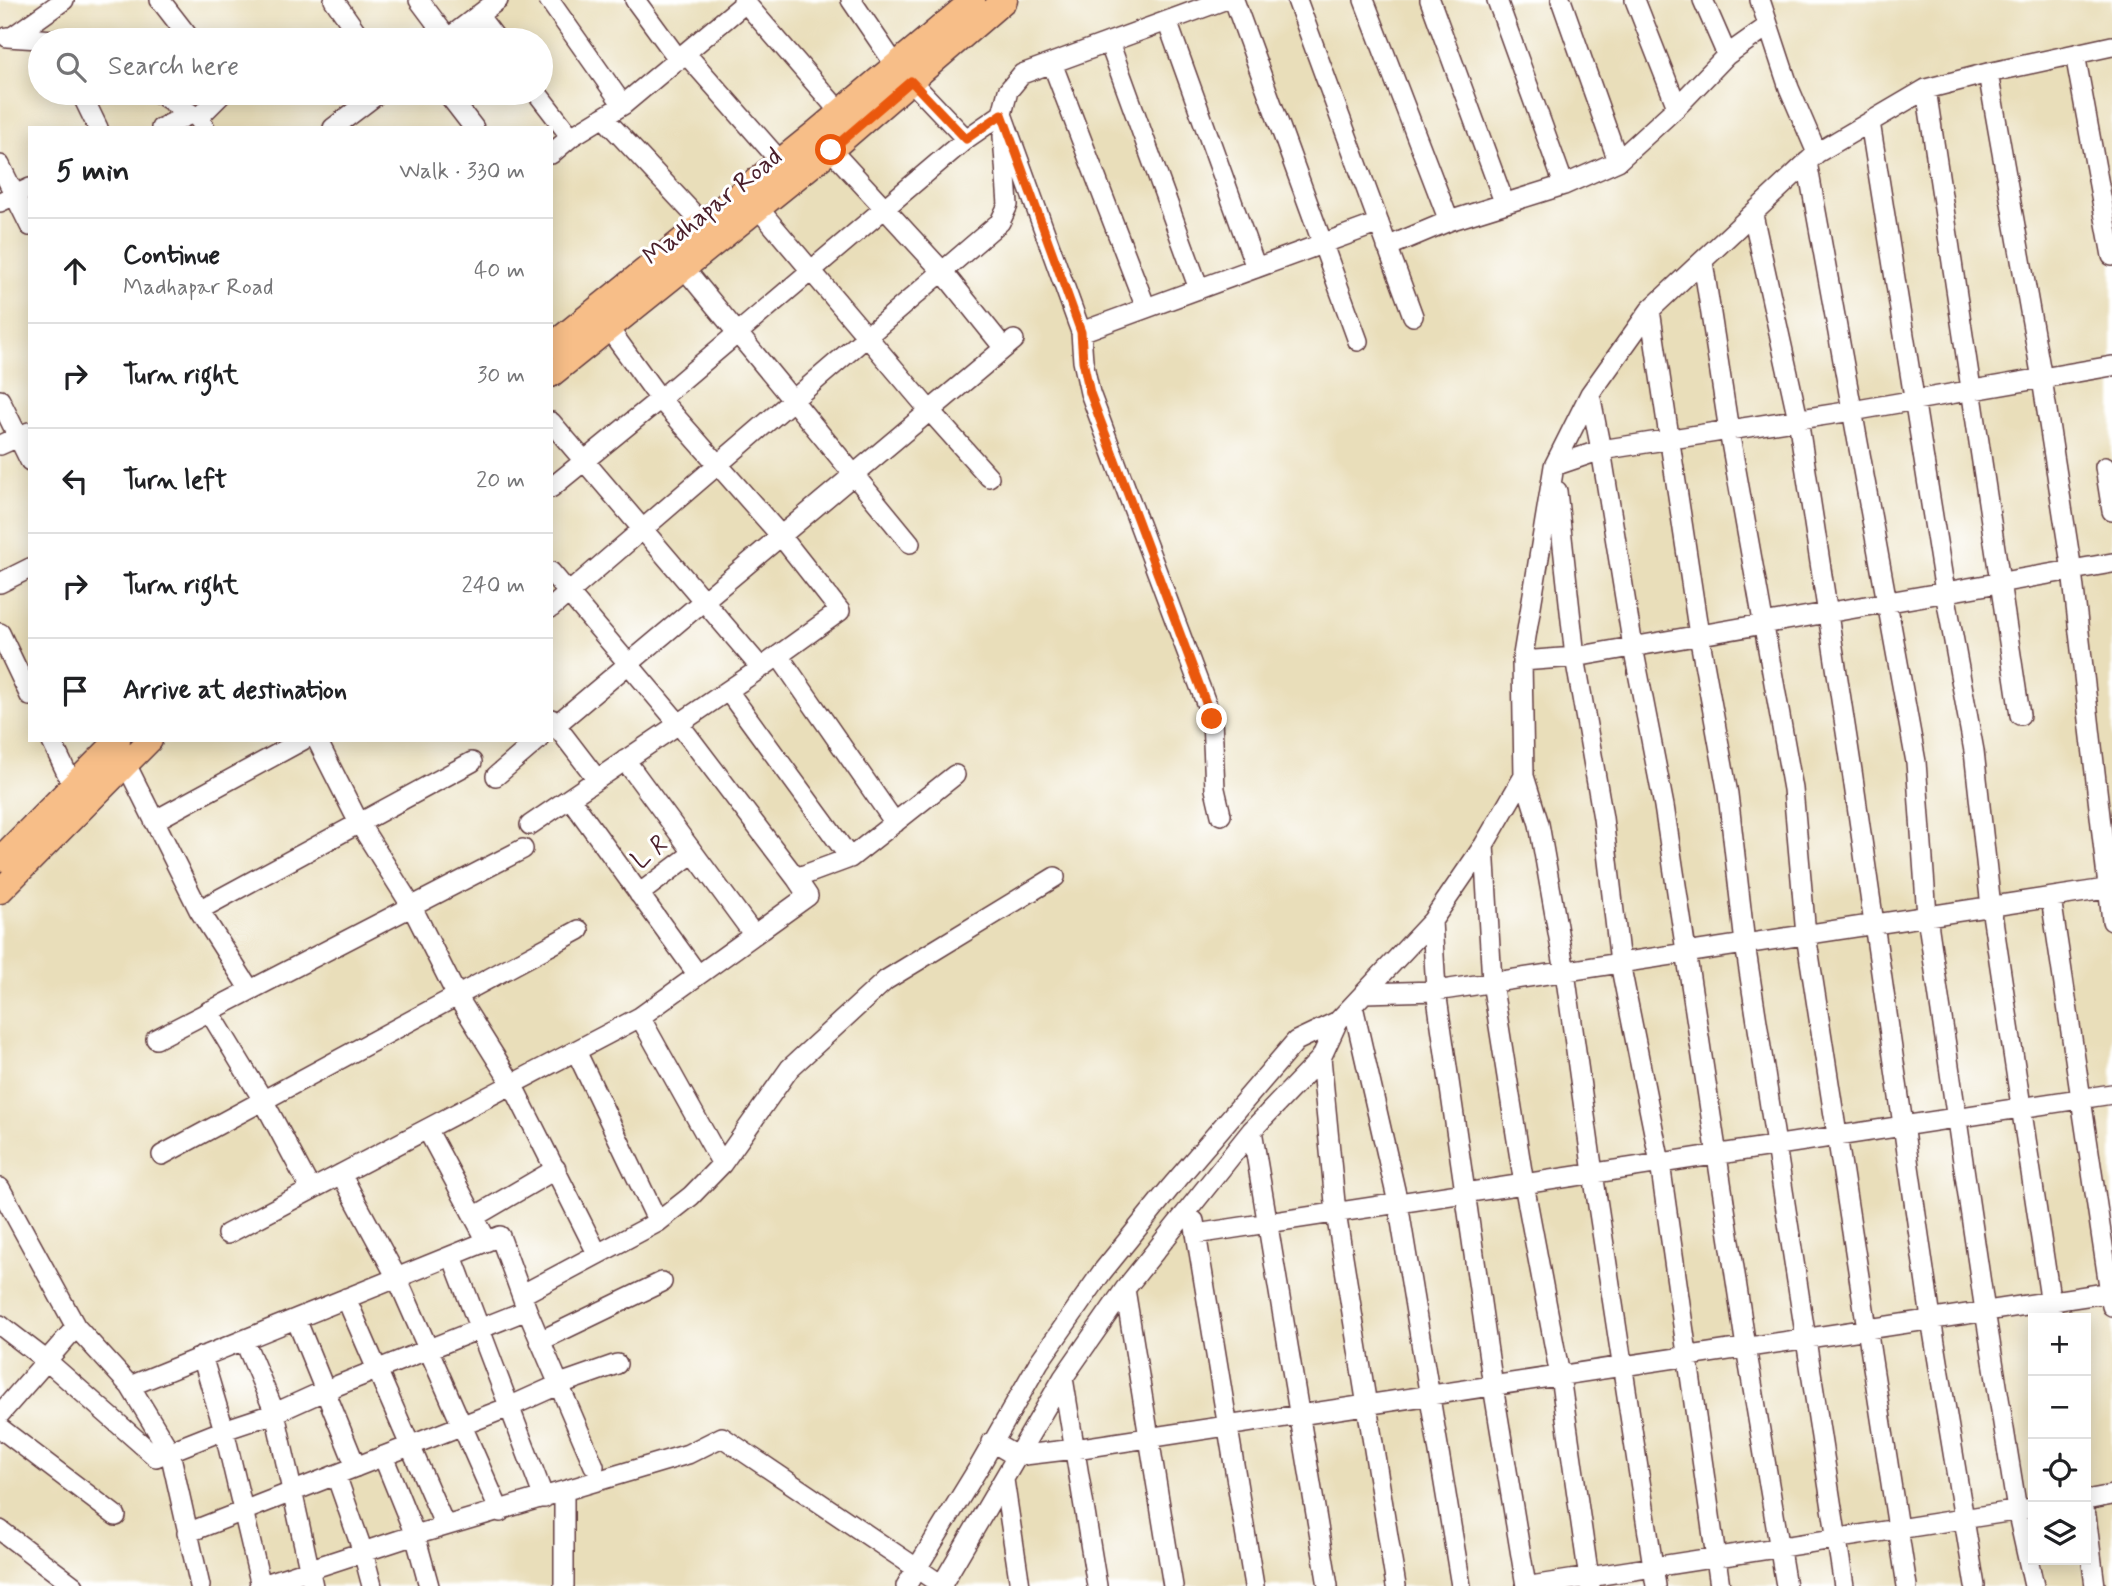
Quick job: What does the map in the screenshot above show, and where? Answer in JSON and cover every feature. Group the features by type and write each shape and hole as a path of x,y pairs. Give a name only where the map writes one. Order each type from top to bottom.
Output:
{"main road":[{"name":"Madhapar Road","path":"553,344 840,112 904,74 1005,0"},
{"name":"Madhapar Road","path":"553,373 831,150 904,74 963,3"},
{"path":"0,859 116,742"},
{"path":"0,891 148,742"}],"street":[{"path":"160,0 182,28"},
{"path":"334,0 354,28"},
{"path":"418,0 439,28"},
{"path":"461,28 498,0"},
{"path":"549,0 623,105"},
{"path":"635,0 682,57 780,161"},
{"path":"851,0 904,74 966,139"},
{"path":"553,606 1000,222 1008,205 1002,114 1008,90 1022,74 1224,0"},
{"path":"1234,0 1358,341"},
{"path":"1297,0 1413,316"},
{"path":"1364,0 1449,221"},
{"path":"1430,0 1504,202"},
{"path":"1497,0 1564,185"},
{"path":"1561,0 1618,161"},
{"path":"1636,0 1677,107"},
{"path":"1703,0 1727,55"},
{"path":"1759,0 1812,158 1852,411 1916,762 1927,916 1985,1311 2025,1509 2034,1586"},
{"path":"553,151 571,136 623,105 744,1 840,112"},
{"path":"6,37 53,3"},
{"path":"478,15 488,28"},
{"path":"1167,21 1256,268"},
{"path":"1387,247 1449,221 1564,185 1618,161 1677,107 1727,55 1769,32"},
{"path":"6,37 28,38"},
{"path":"1109,43 1199,289"},
{"path":"1654,1576 1565,972 1539,824 1524,776 1522,661 1554,466 1590,394 1650,310 1812,158 1926,89 2112,46"},
{"path":"2075,54 2112,257"},
{"path":"1052,63 1146,308"},
{"path":"1988,73 2042,379 2072,571 2112,921"},
{"path":"1926,89 2020,715"},
{"path":"87,105 97,126"},
{"path":"176,105 198,120"},
{"path":"170,126 198,120 212,105"},
{"path":"336,126 363,105"},
{"path":"456,105 472,126"},
{"path":"546,105 571,136"},
{"path":"553,486 660,400 966,139 1002,114"},
{"path":"1002,114 1081,332 1083,361 1090,393 1212,719 1215,789 1221,815"},
{"path":"603,117 702,223"},
{"path":"1870,122 1945,592 1974,751 1992,906 2052,1310"},
{"path":"597,779 553,725 1009,344 831,150"},
{"path":"0,165 28,222"},
{"path":"758,208 989,477"},
{"path":"1753,215 1798,419 1931,1319 1975,1586"},
{"path":"1081,332 1379,223"},
{"path":"1703,262 1729,431 1793,789 1806,935 1907,1586"},
{"path":"684,268 910,543"},
{"path":"1650,310 1699,635 1727,794 1745,944 1844,1586"},
{"path":"530,825 779,656 840,611 781,536 660,400 609,329"},
{"path":"1554,466 1601,450 1852,411 2112,366"},
{"path":"1590,394 1633,647 1664,806 1746,1348 1786,1586"},
{"path":"0,400 16,438 28,458"},
{"path":"553,425 761,668"},
{"path":"1554,466 1575,657 1603,818 1620,963 1660,1163 1720,1586"},
{"path":"2105,467 2112,511"},
{"path":"1522,661 1575,657 2112,563"},
{"path":"0,583 28,569"},
{"path":"227,1234 640,1017 808,895 679,724 553,574"},
{"path":"0,633 28,692"},
{"path":"779,656 895,823"},
{"path":"728,691 850,858"},
{"path":"52,742 73,786"},
{"path":"154,821 299,742"},
{"path":"318,742 359,823 412,906 457,996 512,1084 597,1253"},
{"path":"496,776 536,742"},
{"path":"625,760 754,935"},
{"path":"200,910 472,762"},
{"path":"126,764 200,910 250,990"},
{"path":"796,878 850,858 955,775"},
{"path":"202,1356 224,1430 260,1586 311,1578 363,1552 688,1454 722,1437 942,1585 1063,1378 1125,1289 1252,1130 1321,1058 1338,1021 1432,921 1484,845 1524,776"},
{"path":"570,798 698,975"},
{"path":"1484,845 1492,982 1524,1184 1560,1376 1589,1581"},
{"path":"156,1039 523,849"},
{"name":"L R","path":"639,894 693,853"},
{"path":"0,1325 47,1361 156,1457 275,1413 478,1330 597,1253 632,1238 658,1222 691,1196 722,1164 790,1068 886,980 1055,877"},
{"path":"1359,999 1436,991 2110,889"},
{"path":"992,1442 1016,1456 1075,1449 1985,1311 2052,1310 2111,1297 2051,898"},
{"path":"1432,921 1436,991 1465,1193 1493,1386 1528,1586 1654,1576 1715,1557 2025,1509"},
{"path":"162,1155 579,930"},
{"path":"1359,999 1398,1203 1461,1586"},
{"path":"209,1011 263,1100 311,1189"},
{"path":"640,1017 722,1164"},
{"path":"906,1586 1039,1362 1102,1272 1296,1041 1338,1021"},
{"path":"576,1051 658,1222"},
{"path":"1321,1058 1336,1213 1396,1586"},
{"path":"1196,1234 2112,1094"},
{"path":"427,1129 487,1241"},
{"path":"1252,1130 1328,1586"},
{"path":"474,1217 556,1169"},
{"path":"341,1174 397,1278 499,1512"},
{"path":"0,1188 76,1327 131,1386 170,1452 201,1586"},
{"path":"1192,1206 1254,1586"},
{"path":"131,1386 500,1236 540,1340 594,1466"},
{"path":"452,1256 544,1498"},
{"path":"540,1340 662,1282"},
{"path":"1125,1289 1173,1586"},
{"path":"346,1298 445,1526"},
{"path":"296,1319 356,1467"},
{"path":"0,1414 76,1327"},
{"path":"244,1340 275,1413 311,1578"},
{"path":"187,1533 509,1407 560,1384 617,1364"},
{"path":"1063,1378 1097,1586"},
{"path":"0,1428 116,1516"},
{"path":"383,1456 415,1535 429,1586"},
{"path":"336,1475 372,1586"},
{"path":"1004,1480 1020,1586"},
{"path":"564,1586 571,1489"},
{"path":"2091,1499 2112,1496"},
{"path":"0,1530 74,1586"},
{"path":"2091,1555 2095,1586"}],"route":[{"path":"831,150 911,81 966,139 1002,114 1081,332 1083,361 1090,393 1212,719"}]}
